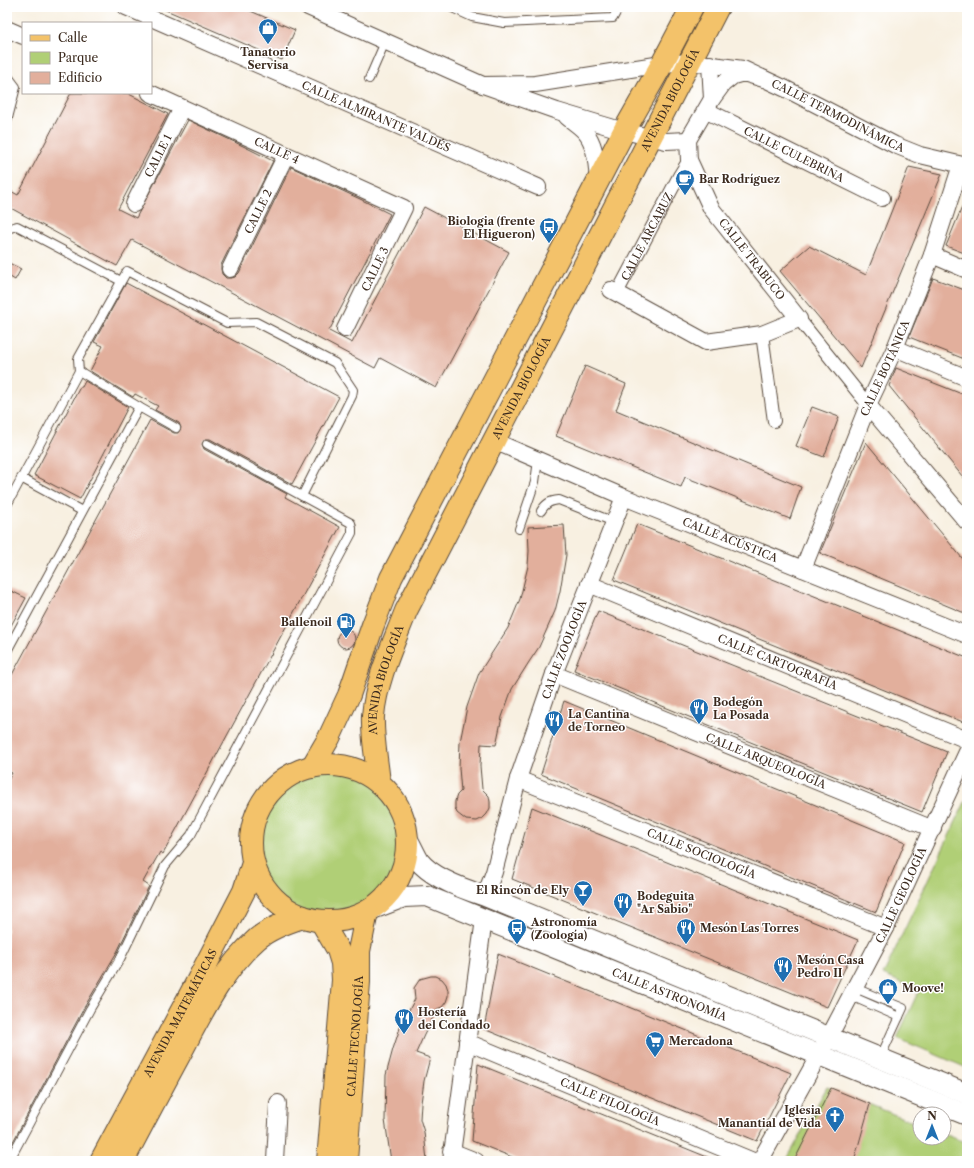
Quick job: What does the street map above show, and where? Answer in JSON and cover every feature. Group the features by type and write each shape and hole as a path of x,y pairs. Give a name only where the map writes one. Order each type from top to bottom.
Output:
{"main road":[{"path":"312,767 349,695 373,624 391,578 624,131 692,7"},
{"name":"AVENIDA BIOLOGÍA","path":"379,783 373,716 379,682 406,612 650,138 700,63 718,7"},
{"path":"312,919 283,906 266,890 258,877 253,863 251,835 259,808 266,796 275,786 299,771 324,765 348,767 370,776 387,790 399,808 406,828 407,852 399,879 391,891 368,911"},
{"name":"AVENIDA MATEMÁTICAS","path":"101,1161 244,891 253,863"},
{"name":"AVENIDA MATEMÁTICAS","path":"123,1161 206,1005 230,968 256,940 268,931 284,923 312,919 333,921 345,920 368,911"},
{"name":"CALLE TECNOLOGÍA","path":"346,1161 359,982 359,952 368,911"},
{"name":"CALLE TECNOLOGÍA","path":"312,919 338,950 342,963 343,980 328,1161"}],"street":[{"name":"CALLE ALMIRANTE VALDÉS","path":"126,7 538,187"},
{"path":"308,7 483,85 557,111 650,138 670,141 688,140 723,84 733,76 740,74 747,74 764,79"},
{"path":"7,28 22,36"},
{"path":"700,63 709,105"},
{"name":"CALLE TERMODINÁMICA","path":"483,85 535,84 662,64 700,63 743,69 895,145 920,155 964,166"},
{"name":"CALLE 4","path":"152,94 404,208"},
{"name":"CALLE CULEBRINA","path":"709,105 882,198"},
{"name":"CALLE 1","path":"134,204 182,108"},
{"path":"557,111 579,126 589,136 596,157 598,182"},
{"name":"CALLE TRABUCO","path":"688,140 689,160 711,208 868,406"},
{"name":"CALLE 2","path":"230,269 286,155"},
{"name":"CALLE ARCABUZ","path":"614,292 689,160"},
{"name":"CALLE BOTÁNICA","path":"803,569 868,406 895,348 932,255 964,166"},
{"name":"CALLE 3","path":"345,329 404,208"},
{"path":"932,255 967,270"},
{"path":"614,292 706,342 762,334 799,319"},
{"path":"762,334 774,421"},
{"path":"895,348 967,378"},
{"path":"868,406 967,522"},
{"name":"CALLE ACÚSTICA","path":"494,441 624,497 967,635"},
{"name":"CALLE ZOOLOGÍA","path":"485,896 494,872 518,779 554,674 624,497"},
{"name":"CALLE CARTOGRAFÍA","path":"589,584 967,740"},
{"name":"CALLE ARQUEOLOGÍA","path":"554,674 933,829"},
{"name":"CALLE GEOLOGÍA","path":"760,1161 829,1037 886,928 933,829 967,752"},
{"name":"CALLE SOCIOLOGÍA","path":"518,779 886,928"},
{"name":"CALLE ASTRONOMÍA","path":"407,838 420,861 428,869 458,887 485,896 967,1094"},
{"name":"CALLE ASTRONOMÍA","path":"368,911 404,897 427,896 967,1115"},
{"path":"476,1161 451,1156 484,920"},
{"name":"CALLE FILOLOGÍA","path":"467,1042 753,1161"},
{"path":"275,1161 278,1103"}],"lane":[{"path":"450,7 472,17 504,23 613,18 619,7"},
{"path":"369,79 385,42"},
{"path":"7,75 16,87 7,122"},
{"path":"7,228 18,226 121,281"},
{"path":"7,505 79,371 78,359 127,271 227,323 256,322 335,363 353,390 352,396 302,496"},
{"path":"79,371 176,428"},
{"path":"7,651 138,407"},
{"path":"8,1161 90,1009 120,959 165,866 191,835 352,533 351,523 207,444"},
{"path":"519,529 535,482 538,460"},
{"path":"21,478 82,511"},
{"path":"541,511 546,504 559,500 614,522"},
{"path":"853,992 899,1017 880,1058"}],"green space":[{"path":"321,765 337,765 352,768 366,774 384,788 398,806 404,820 407,843 404,866 398,880 384,898 366,912 352,918 337,921 321,921 306,918 292,912 274,898 264,886 254,866 251,851 251,835 254,820 260,806 274,788 286,778 306,768"},
{"path":"967,798 967,1068 897,1038 919,990 883,975"},
{"path":"827,1087 912,1122 912,1146 952,1146 952,1137 967,1143 967,1161 786,1161"}],"building":[{"name":"Tanatorio Servisa","path":"159,7 241,7 295,30 282,60"},
{"path":"70,94 129,94 168,114 118,209 136,218 188,120 273,161 221,265 222,274 226,278 235,277 239,273 291,167 390,214 329,331 352,343 424,207 509,252 436,388 380,358 375,368 132,240 117,266 7,206 7,189 18,195"},
{"path":"909,167 942,174 861,368 780,271 809,246 866,275"},
{"path":"967,195 967,254 946,246"},
{"path":"7,262 21,269 15,280 7,275"},
{"path":"933,278 967,291 967,360 909,337"},
{"path":"126,283 339,397 292,484 210,439 205,439 202,444 204,449 287,494 285,497 340,527 163,854 160,852 143,882 149,886 117,952 85,1006 7,1153 7,782 12,773 7,770 7,684 150,420 174,433 178,433 181,428 179,423 155,410 158,406 135,394 133,397 90,371 103,346 94,342"},
{"path":"585,366 626,384 616,410 801,487 790,519 685,477 681,487 556,436"},
{"path":"896,368 967,396 967,482 889,386"},
{"path":"85,381 128,407 80,499 34,475 80,387 82,387"},
{"path":"812,407 839,417 824,457 796,446"},
{"path":"866,442 967,564 967,614 820,553"},
{"path":"637,524 967,658 967,712 963,722 614,580"},
{"path":"564,525 566,555 555,611 539,647 512,689 502,717 496,745 481,744 480,766 482,789 489,796 490,808 483,818 477,821 466,820 457,813 455,801 457,795 461,791 459,768 460,742 467,707 479,673 508,628 520,599 528,566 528,527"},
{"path":"7,589 26,598 7,633"},
{"path":"598,611 947,752 922,812 574,670"},
{"name":"Ballenoil","path":"346,630 352,633 355,639 352,645 346,648 340,645 337,639 340,633"},
{"path":"564,701 905,842 876,912 541,774"},
{"path":"532,807 858,940 827,1007 512,879"},
{"name":"Mercadona","path":"498,954 791,1073 757,1141 484,1029"},
{"path":"436,976 442,979 446,984 448,996 442,1007 437,1009 416,1053 430,1058 424,1081 420,1119 424,1132 427,1161 391,1161 385,1120 386,1075 401,1025 415,999 414,988 420,979"},
{"path":"478,1064 717,1161 522,1161 472,1141"},
{"name":"Iglesia Manantial de Vida","path":"831,1088 870,1104 854,1161 794,1161"}],"place":[{"name":"Tanatorio Servisa","path":"268,45"},
{"name":"Bar Rodríguez","path":"685,196"},
{"name":"Biologia (frente El Higueron)","path":"549,244"},
{"name":"Ballenoil","path":"346,639"},
{"name":"Bodegón La Posada","path":"699,725"},
{"name":"La Cantina de Torneo","path":"554,737"},
{"name":"El Rincón de Ely","path":"583,907"},
{"name":"Bodeguita \"Ar Sabio\"","path":"623,919"},
{"name":"Astronomía (Zoología)","path":"517,945"},
{"name":"Mesón Las Torres","path":"686,945"},
{"name":"Mesón Casa Pedro II","path":"783,983"},
{"name":"Moove!","path":"888,1005"},
{"name":"Hostería del Condado","path":"404,1035"},
{"name":"Mercadona","path":"655,1058"},
{"name":"Iglesia Manantial de Vida","path":"835,1133"}]}
